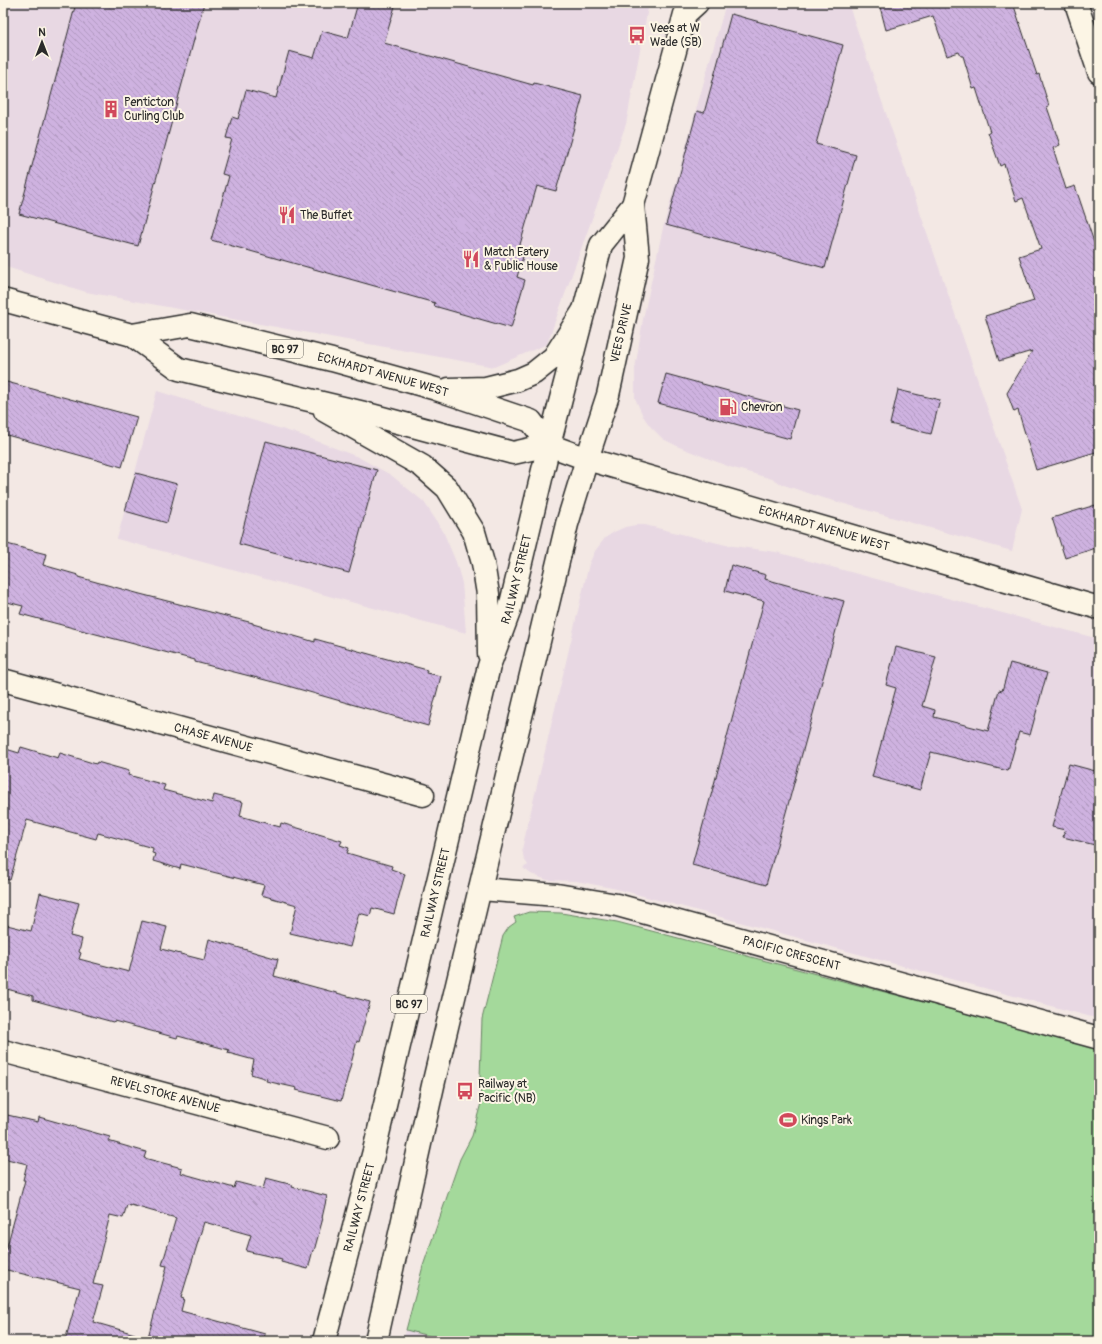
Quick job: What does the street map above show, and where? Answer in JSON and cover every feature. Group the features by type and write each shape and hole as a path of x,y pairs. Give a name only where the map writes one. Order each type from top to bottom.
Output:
{"main road":[{"path":"1076,3 1099,72"},
{"name":"VEES DRIVE","path":"587,460 608,394 638,258 633,205 687,7"},
{"name":"VEES DRIVE","path":"550,446 601,246 633,205"},
{"name":"ECKHARDT AVENUE WEST","path":"3,300 132,335 179,369 364,413 513,453 550,446 587,460 1099,608"},
{"path":"436,389 486,388 518,380 534,373 554,357 584,310"},
{"name":"ECKHARDT AVENUE WEST","path":"132,335 190,325 332,360 436,389 531,421 550,446"},
{"path":"303,398 422,466 447,488 474,532 483,563 488,594 489,666"},
{"name":"RAILWAY STREET","path":"324,1341 374,1151 489,666 509,612 550,446"},
{"path":"376,1341 434,1081 566,524 587,460"},
{"name":"CHASE AVENUE","path":"3,680 423,795"},
{"name":"PACIFIC CRESCENT","path":"480,889 557,895 617,905 1099,1038"},
{"name":"REVELSTOKE AVENUE","path":"3,1051 328,1138"}],"shaded area":[{"path":"3,3 649,3 626,124 547,344 494,367 86,292 3,266"},
{"path":"726,3 848,3 1022,509 1012,551 820,497 784,485 772,479 730,467 679,447 663,439 650,426 643,416 635,398 635,369 643,319 663,228"},
{"path":"157,391 301,435 358,457 391,475 424,502 443,531 456,562 462,583 466,633 117,539"},
{"path":"645,525 726,545 776,552 1099,639 1099,1019 617,889 576,881 547,880 531,874 523,868 528,865 524,859 522,849 589,564 595,551 605,538 625,527"},
{"path":"406,1330 448,1341 403,1341"}],"green space":[{"name":"Kings Park","path":"529,912 561,913 617,922 1099,1048 1099,1341 448,1341 406,1330 423,1266 460,1159 472,1136 481,1103 480,1078 482,1019 503,936 509,927 516,922 514,917"}],"building":[{"name":"Penticton Curling Club","path":"76,3 204,3 138,246 19,214"},
{"path":"358,3 396,3 384,43 533,85 534,83 583,96 556,191 537,186 519,248 525,250 517,277 525,280 511,328 434,306 435,303 211,240 229,176 222,174 232,139 226,138 232,117 238,119 246,90 276,98 289,51 314,58 322,31 348,38"},
{"path":"879,3 1013,3 1049,106 1047,107 1060,145 1053,148 1066,189 1075,186 1099,257 1099,451 1036,470 1018,410 1014,412 1007,393 1032,351 999,361 985,316 1034,301 1019,256 1041,249 1023,198 1016,201 1004,164 1000,166 988,132 990,132 976,88 973,89 963,56 961,56 959,52 947,56 933,16 886,30"},
{"path":"731,14 843,45 816,144 856,155 825,268 666,225 697,111 704,113"},
{"name":"Chevron","path":"666,374 798,410 790,439 658,403"},
{"path":"3,381 137,417 122,467 3,434"},
{"path":"898,390 940,400 931,434 890,424"},
{"path":"266,441 377,470 349,573 239,544"},
{"path":"136,473 177,484 167,523 125,511"},
{"path":"1099,504 1099,547 1065,558 1052,518"},
{"path":"3,543 46,554 43,565 78,575 78,577 253,623 315,642 315,639 427,670 426,673 441,676 428,726 281,684 195,662 195,660 20,614 23,606 3,601"},
{"path":"731,565 766,575 765,579 844,601 766,885 692,865 764,601 725,591"},
{"path":"896,647 936,657 922,706 935,710 934,717 988,731 999,690 1002,691 1010,663 1047,673 1030,735 1019,732 1008,771 931,752 920,790 872,777 896,688 886,685"},
{"path":"21,747 58,758 60,753 96,764 97,762 129,771 128,775 165,785 163,790 212,803 214,795 243,802 240,816 280,827 281,823 342,841 340,845 349,848 347,853 392,866 391,869 405,874 394,914 372,908 370,916 359,913 350,947 290,933 297,905 261,895 264,885 181,864 180,869 153,861 155,854 152,853 153,848 98,833 96,839 27,820 10,880 3,879 3,761 6,749 19,753"},
{"path":"1069,764 1099,772 1099,846 1063,837 1065,830 1052,827"},
{"path":"40,893 79,903 70,936 82,939 79,959 129,972 142,921 167,927 161,949 204,960 209,939 278,959 274,976 370,1002 359,1042 357,1041 341,1101 296,1090 297,1088 266,1081 267,1079 251,1074 254,1060 228,1053 229,1050 178,1036 177,1038 114,1021 113,1022 33,1000 33,996 3,988 3,924 31,931"},
{"path":"3,1114 38,1122 39,1117 110,1137 108,1141 146,1152 144,1158 182,1168 181,1173 234,1188 236,1182 263,1189 266,1178 293,1185 292,1187 327,1196 323,1218 308,1269 281,1262 282,1259 246,1251 251,1235 204,1222 181,1298 184,1299 181,1311 265,1334 264,1341 147,1341 167,1266 162,1265 176,1218 127,1205 123,1218 110,1215 93,1284 103,1286 93,1322 135,1334 134,1341 65,1341 80,1288 3,1269 3,1261 25,1180 23,1180 27,1164 3,1158"}],"place":[{"name":"Vees at W Wade (SB)","path":"637,35"},
{"name":"Penticton Curling Club","path":"111,109"},
{"name":"The Buffet","path":"287,215"},
{"name":"Match Eatery & Public House","path":"471,259"},
{"name":"Chevron","path":"728,407"},
{"name":"Railway at Pacific (NB)","path":"465,1091"},
{"name":"Kings Park","path":"788,1120"}]}
